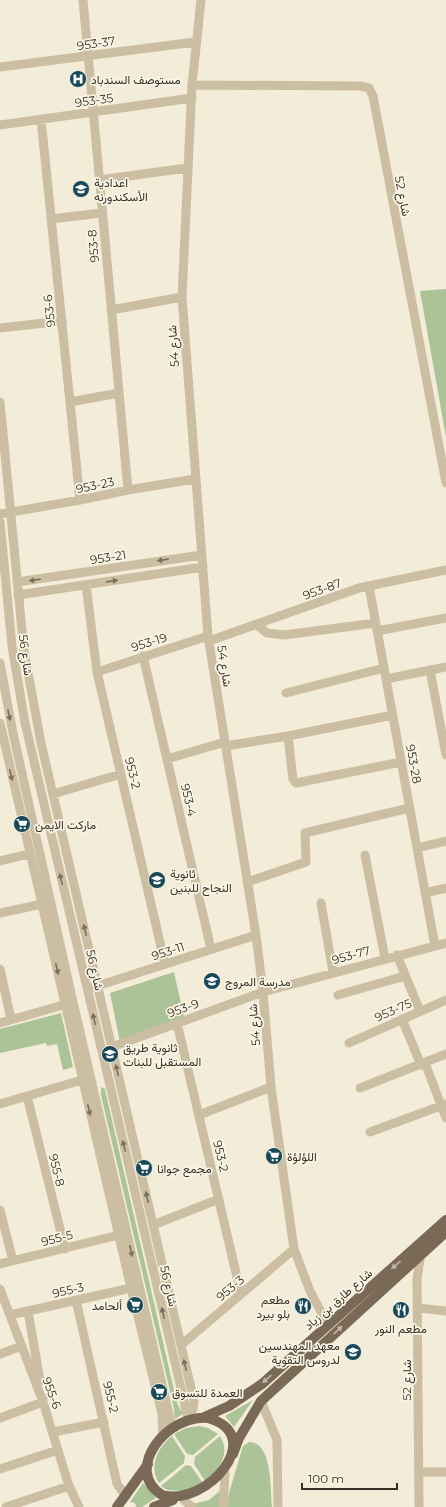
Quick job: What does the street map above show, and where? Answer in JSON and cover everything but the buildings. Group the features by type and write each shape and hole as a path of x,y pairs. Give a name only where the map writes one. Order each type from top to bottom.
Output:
{"main road":[{"name":"شارع طارق بن زياد","path":"202,1418 229,1406 262,1384 446,1220"},
{"name":"شارع طارق بن زياد","path":"233,1454 243,1429 261,1401 421,1253 446,1232"},
{"path":"117,1507 148,1464 153,1448 163,1435 172,1427 188,1417 202,1418 218,1422 226,1429 231,1438 233,1454 225,1474 209,1490 200,1496 184,1500 173,1500 154,1507"},
{"path":"148,1464 149,1480 155,1489 163,1496 173,1500"}],"street":[{"name":"953-8","path":"83,0 128,490"},
{"name":"شارع 54","path":"201,0 195,42 192,85 182,297 195,479 209,639 256,935 263,992 271,1087 294,1250 310,1291 328,1325"},
{"name":"953-37","path":"0,68 195,42"},
{"name":"شارع 52","path":"192,85 360,86 369,88 373,96 444,461 446,483"},
{"name":"953-35","path":"0,125 192,98"},
{"name":"953-6","path":"41,119 80,500"},
{"path":"99,180 187,168"},
{"path":"51,219 102,213"},
{"path":"111,310 182,297"},
{"path":"0,328 62,321"},
{"path":"70,402 119,393"},
{"path":"0,402 18,595 26,667 35,718 194,1404 188,1417"},
{"name":"953-23","path":"0,514 195,479"},
{"name":"شارع 56","path":"0,522 3,586 24,716 108,1082 188,1417"},
{"name":"953-21","path":"17,582 202,555"},
{"name":"953-21","path":"18,595 203,567"},
{"name":"953-87","path":"209,639 257,626 369,586 446,570"},
{"name":"953-2","path":"86,585 97,672 165,964"},
{"name":"953-28","path":"369,586 435,946"},
{"path":"257,626 267,634 284,635 376,627 446,618"},
{"name":"953-19","path":"97,672 143,656 209,639"},
{"name":"953-4","path":"143,656 211,949"},
{"path":"0,663 13,733 68,980 69,1003 82,1080 162,1414 163,1435"},
{"path":"386,679 446,667"},
{"path":"286,693 384,668"},
{"path":"430,670 446,755"},
{"path":"167,759 225,744 288,736 392,715"},
{"path":"0,723 29,854 92,1086 172,1427"},
{"path":"288,736 293,779 296,783 401,762"},
{"path":"53,794 120,774"},
{"path":"247,882 306,862 304,833 410,808"},
{"path":"417,848 446,842"},
{"path":"0,861 29,854"},
{"path":"365,855 384,958"},
{"path":"425,893 446,888"},
{"path":"321,903 333,972"},
{"path":"0,913 42,904"},
{"name":"953-11","path":"87,990 256,935"},
{"name":"953-77","path":"263,992 384,958 446,943"},
{"path":"397,955 420,1011"},
{"path":"65,966 74,968 81,963"},
{"path":"0,969 11,1020"},
{"path":"68,980 75,973 84,975"},
{"path":"338,995 405,976"},
{"name":"953-9","path":"112,1047 263,992"},
{"name":"953-75","path":"349,1043 446,1000"},
{"path":"0,1023 69,1003"},
{"path":"402,1019 444,1105 446,1118"},
{"name":"953-2","path":"178,1023 241,1294"},
{"path":"360,1088 446,1054"},
{"path":"0,1104 82,1080"},
{"path":"92,1086 108,1082"},
{"path":"199,1115 271,1087"},
{"name":"955-8","path":"27,1096 65,1248"},
{"path":"370,1132 444,1105"},
{"path":"153,1225 219,1199"},
{"path":"0,1210 13,1261"},
{"name":"955-5","path":"0,1264 119,1235"},
{"name":"953-3","path":"181,1345 294,1250"},
{"name":"شارع 52","path":"419,1507 417,1279 421,1253"},
{"path":"153,1270 167,1285"},
{"path":"401,1272 417,1279"},
{"name":"955-3","path":"10,1315 131,1288"},
{"name":"955-6","path":"0,1289 43,1402 69,1486 79,1507"},
{"name":"955-2","path":"76,1300 118,1484 126,1496"},
{"path":"418,1308 446,1311"},
{"path":"0,1418 43,1402 28,1311"},
{"path":"0,1354 22,1346"},
{"path":"261,1401 276,1440 278,1507"},
{"path":"53,1432 104,1422"},
{"path":"0,1469 58,1450"},
{"path":"419,1472 446,1472"},
{"path":"223,1507 225,1474"},
{"path":"6,1507 69,1486"},
{"path":"184,1500 192,1507"}],"green space":[{"path":"446,289 446,437 420,291"},
{"path":"174,972 184,1017 120,1042 110,993"},
{"path":"61,1013 73,1067 63,1070 57,1044 47,1046 46,1043 0,1053 0,1029"},
{"path":"101,1087 105,1089 177,1403 183,1414 175,1419 173,1404 101,1095"},
{"path":"253,1400 234,1427 225,1416"},
{"path":"199,1426 208,1428 218,1434 193,1455 187,1454 174,1434 186,1428"},
{"path":"172,1436 185,1456 184,1463 159,1483 154,1470 156,1458 159,1451"},
{"path":"220,1436 223,1443 224,1456 219,1467 207,1484 194,1464 195,1457"},
{"path":"249,1442 257,1444 266,1458 269,1468 272,1507 227,1507 229,1493 243,1446"},
{"path":"186,1465 191,1466 205,1486 193,1492 167,1490 161,1486"},
{"path":"143,1483 156,1498 142,1507 136,1507 135,1503 130,1502"},
{"path":"221,1490 219,1507 196,1507 193,1504 209,1500"}],"place":[{"name":"مستوصف السندباد","path":"78,79"},
{"name":"اعدادية الأسكندورنه","path":"81,189"},
{"name":"ماركت الايمن","path":"22,824"},
{"name":"ثانوية النجاح للبنين","path":"157,880"},
{"name":"مدرسة المروج","path":"212,981"},
{"name":"ثانوية طريق المستقبل للبنات","path":"110,1054"},
{"name":"اللؤلؤة","path":"274,1156"},
{"name":"مجمع جوانا","path":"144,1168"},
{"name":"ألحامد","path":"135,1305"},
{"name":"مطعم بلو بيرد","path":"303,1306"},
{"name":"مطعم النور","path":"401,1310"},
{"name":"معهد المهندسين لدروس التقوية","path":"353,1352"},
{"name":"العمدة للتسوق","path":"159,1392"}]}
